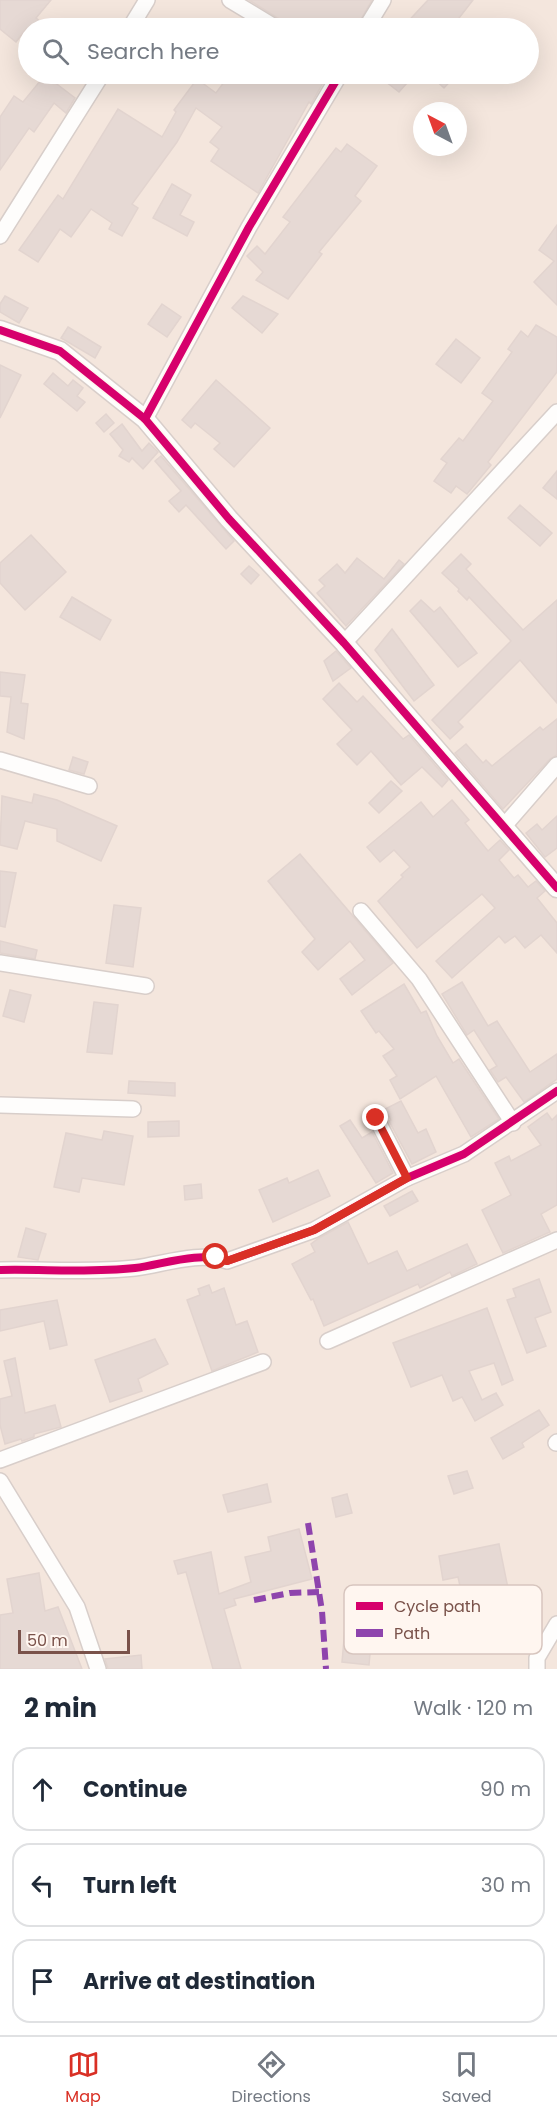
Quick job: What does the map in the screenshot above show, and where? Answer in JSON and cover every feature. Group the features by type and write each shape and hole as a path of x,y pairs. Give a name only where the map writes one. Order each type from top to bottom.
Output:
{"street":[{"path":"136,18 147,0"},
{"path":"230,0 260,18"},
{"path":"372,18 383,0"},
{"path":"0,236 96,84"},
{"path":"145,419 249,226 334,84"},
{"path":"0,330 60,351 145,419 229,519 344,643 557,888"},
{"path":"344,643 557,412"},
{"path":"0,760 89,786"},
{"path":"504,826 557,765"},
{"path":"361,911 419,980 513,1123"},
{"path":"0,963 146,986"},
{"path":"0,1270 135,1268 175,1260 222,1259 314,1230 407,1178 464,1154 513,1123 557,1091"},
{"path":"0,1105 133,1109"},
{"path":"376,1118 407,1178"},
{"path":"328,1341 557,1240"},
{"path":"98,1669 77,1607 2,1483 3,1459 262,1362"},
{"path":"542,1650 557,1624"},
{"path":"537,1669 539,1654"}],"shaded area":[{"path":"0,0 557,0 557,1669 0,1669"}],"building":[{"path":"0,0 51,0 36,18 18,18 16,42 0,29"},
{"path":"249,0 372,0 362,18 278,18"},
{"path":"428,0 473,0 459,18 411,18"},
{"path":"38,84 57,84 75,98 66,113 54,103 34,132 29,128 0,170 0,117 14,96 23,102"},
{"path":"193,84 204,84 216,93 223,84 322,84 311,104 309,102 258,193 211,161 219,149 210,142 222,127 196,108 177,142 132,204 138,208 122,236 109,229 112,223 91,209 71,237 60,229 38,262 19,250 58,195 63,199 118,109 162,137 176,112 174,110"},
{"path":"389,84 406,84 399,92"},
{"path":"347,144 377,166 355,196 361,201 319,252 322,254 288,299 256,280 263,272 247,256 257,246 265,254 290,222 283,217 336,148 341,152"},
{"path":"172,184 191,195 180,215 194,222 187,236 153,218"},
{"path":"557,225 557,305 534,282 554,261 539,250"},
{"path":"5,296 28,308 19,323 0,312 0,304"},
{"path":"243,296 278,314 262,333 232,308"},
{"path":"162,304 181,317 167,337 148,324"},
{"path":"536,325 557,337 557,372 488,462 491,465 467,494 456,486 451,493 434,481 447,463 441,459 459,438 463,441 493,401 482,393 512,352 508,349 521,331 528,337"},
{"path":"68,327 101,347 95,358 61,338"},
{"path":"456,339 480,358 461,383 436,364"},
{"path":"0,365 21,375 0,418"},
{"path":"53,373 68,386 73,380 83,388 77,396 85,402 77,411 44,384"},
{"path":"216,380 270,428 234,467 214,449 220,443 195,423 191,428 182,420"},
{"path":"106,414 114,423 104,432 96,423"},
{"path":"122,424 142,451 149,443 158,452 143,469 132,458 129,462 119,456 123,450 110,434"},
{"path":"161,456 234,541 226,549 186,505 179,512 169,501 181,491 155,461"},
{"path":"557,471 557,499 543,488"},
{"path":"520,505 552,533 540,546 508,518"},
{"path":"31,535 66,572 25,610 0,583 0,563"},
{"path":"461,554 471,564 466,569 523,630 557,600 557,703 520,660 458,722 463,727 450,739 432,720 511,641 469,597 467,600 442,573"},
{"path":"357,558 384,579 399,560 404,564 346,626 317,593 325,586 319,580 337,564 345,573"},
{"path":"249,566 259,575 251,584 241,574"},
{"path":"72,597 111,620 100,640 60,617"},
{"path":"421,600 434,612 440,607 477,653 458,667 410,611"},
{"path":"392,629 434,685 414,701 375,650"},
{"path":"336,651 351,668 333,681 324,661"},
{"path":"0,672 25,675 21,703 28,704 24,739 7,732 11,697 0,696"},
{"path":"339,683 357,702 363,696 403,739 409,735 448,780 442,787 422,767 401,785 371,751 357,765 337,744 352,730 323,699"},
{"path":"557,719 557,755 550,759 503,809 455,753 466,744 483,763 486,760 492,766 540,727 543,730"},
{"path":"73,757 88,762 84,774 69,770"},
{"path":"391,781 402,791 379,813 369,803"},
{"path":"34,794 57,800 117,826 101,861 57,841 57,829 25,821 17,849 0,845 2,796 32,803"},
{"path":"452,800 469,820 465,823 488,851 500,840 509,850 499,860 514,878 518,875 528,887 536,881 545,891 537,898 557,923 557,953 541,935 525,948 515,936 505,943 499,936 452,978 436,961 495,908 482,894 417,948 378,901 410,867 394,850 380,862 367,847 421,802 433,817"},
{"path":"557,816 557,848 545,857 526,833 537,824 542,830"},
{"path":"300,854 393,963 352,995 340,979 365,960 350,941 318,970 302,952 315,939 268,881"},
{"path":"0,871 16,873 5,927 0,926"},
{"path":"114,905 141,908 133,967 106,963"},
{"path":"0,941 37,950 35,959 0,953"},
{"path":"462,982 488,1026 497,1021 530,1072 557,1054 557,1079 524,1102 506,1077 498,1082 490,1070 497,1066 474,1030 467,1035 442,994"},
{"path":"404,984 421,1013 426,1011 453,1063 459,1059 499,1119 471,1137 436,1076 400,1099 390,1080 397,1076 383,1056 394,1049 379,1031 376,1033 361,1011"},
{"path":"10,990 31,995 24,1022 3,1016"},
{"path":"94,1002 118,1005 112,1054 87,1052"},
{"path":"129,1081 175,1083 175,1096 128,1093"},
{"path":"401,1101 418,1133 426,1129 436,1152 412,1164 385,1109"},
{"path":"547,1113 552,1120 557,1115 557,1205 541,1214 550,1232 503,1253 482,1210 511,1195 495,1163 509,1156 511,1161 541,1145 528,1127"},
{"path":"350,1120 362,1138 372,1132 393,1173 376,1183 340,1126"},
{"path":"179,1121 179,1136 148,1137 148,1122"},
{"path":"104,1131 133,1136 124,1185 82,1178 79,1192 54,1187 66,1133 102,1140"},
{"path":"318,1170 330,1196 273,1222 259,1190 287,1178 289,1183"},
{"path":"201,1184 202,1198 185,1200 184,1186"},
{"path":"412,1191 418,1201 390,1216 384,1206"},
{"path":"348,1222 368,1264 397,1251 407,1271 467,1244 477,1264 452,1276 450,1272 420,1288 418,1284 324,1326 313,1299 311,1300 292,1264 315,1252 311,1244 319,1238"},
{"path":"26,1228 46,1234 38,1260 18,1257"},
{"path":"539,1279 551,1312 535,1318 546,1346 527,1353 507,1300 516,1297 513,1289"},
{"path":"209,1285 212,1293 224,1288 236,1325 247,1321 258,1352 212,1371 187,1300 200,1295 198,1289"},
{"path":"57,1300 67,1345 50,1349 44,1321 0,1331 0,1310"},
{"path":"487,1308 513,1380 502,1385 494,1363 469,1371 482,1400 496,1393 503,1405 475,1421 462,1397 453,1401 442,1375 411,1387 393,1343"},
{"path":"155,1339 168,1364 138,1379 142,1391 110,1402 95,1360"},
{"path":"15,1358 25,1413 55,1405 61,1427 34,1434 34,1437 22,1441 21,1439 5,1444 0,1425 0,1399 12,1396 4,1361"},
{"path":"539,1410 549,1425 522,1443 524,1447 503,1459 491,1438"},
{"path":"467,1471 473,1488 454,1494 448,1476"},
{"path":"267,1484 271,1502 228,1512 223,1495"},
{"path":"347,1494 352,1513 336,1517 332,1498"},
{"path":"299,1529 312,1579 234,1599 236,1605 224,1609 241,1669 213,1669 186,1572 178,1574 174,1561 211,1552 219,1594 251,1582 245,1557 271,1551 268,1537"},
{"path":"499,1544 507,1585 460,1585 458,1577 443,1580 439,1556"},
{"path":"39,1573 45,1611 58,1607 82,1669 0,1669 0,1615 13,1613 7,1579"},
{"path":"344,1639 344,1654 370,1654 369,1665 342,1662"},
{"path":"141,1655 142,1669 108,1669 105,1659"}],"marked path":[{"path":"308,1523 322,1611 326,1669"},
{"path":"254,1600 290,1593 319,1592"}],"cycle path":[{"path":"145,419 249,227 334,84"},
{"path":"0,330 60,351 145,419 229,519 344,643 557,888"},
{"path":"0,1270 85,1271 135,1268 205,1257 227,1261 314,1230 407,1178 464,1154 557,1091"}],"route":[{"path":"216,1257 227,1261 314,1230 407,1178 376,1118"}]}
